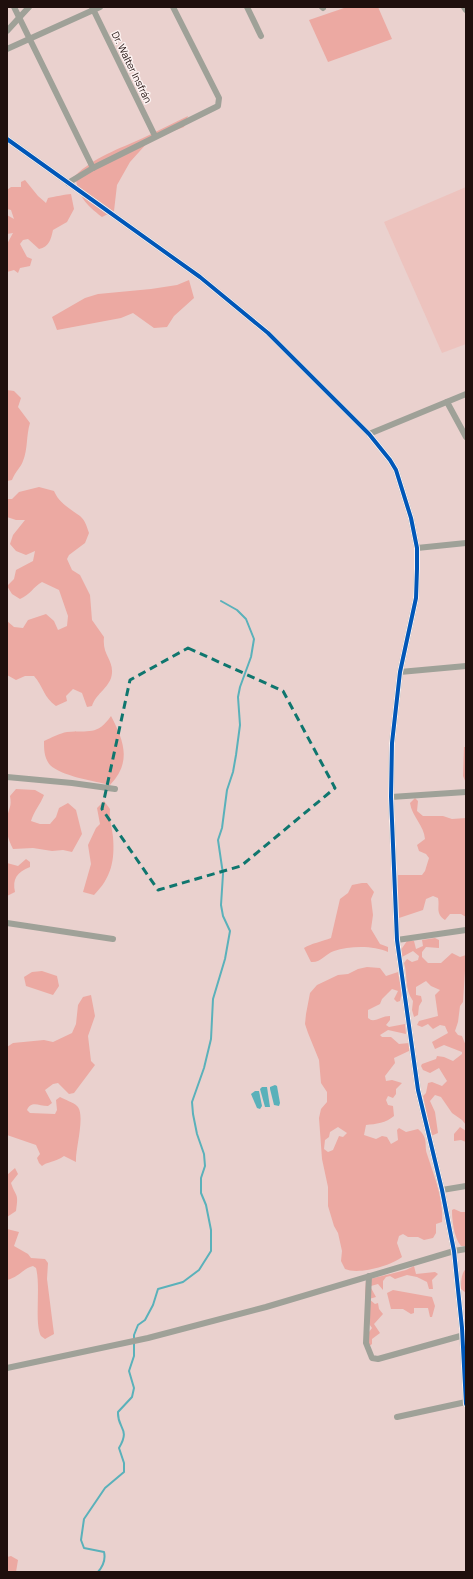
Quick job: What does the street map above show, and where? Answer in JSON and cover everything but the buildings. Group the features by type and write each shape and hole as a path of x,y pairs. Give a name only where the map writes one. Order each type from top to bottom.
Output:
{"street":[{"path":"14,7 93,168"},
{"path":"7,31 29,7"},
{"path":"7,49 100,7"},
{"path":"68,182 155,136 218,106 219,98 173,7"},
{"path":"247,7 261,36"},
{"name":"Dr. Walter Insfrán","path":"93,9 155,136"},
{"path":"7,139 200,277 268,333 369,434 386,454 396,470 411,518 417,548 416,598 400,672 392,743 392,797 397,940 418,1090 442,1190 454,1251 464,1335 466,1403 397,1417"},
{"path":"369,434 466,394"},
{"path":"447,402 466,437"},
{"path":"417,548 466,544"},
{"path":"400,672 466,666"},
{"path":"7,777 72,783 115,789"},
{"path":"392,797 466,792"},
{"path":"7,922 114,939"},
{"path":"397,940 466,930"},
{"path":"442,1190 466,1186"},
{"path":"7,1368 148,1338 266,1307 454,1251 466,1249"},
{"path":"369,1276 366,1342 372,1358 378,1358 464,1335"}],"highlighted area":[{"path":"188,648 283,691 335,788 241,866 158,890 102,809 130,680"}],"shaded area":[{"path":"347,7 378,7 392,39 328,62 309,20"},
{"path":"188,116 184,127 148,142 130,162 117,185 114,211 102,217 87,204 81,195 75,176 82,169 107,154"},
{"path":"25,180 46,203 48,198 71,194 74,209 67,222 53,230 47,244 42,248 39,249 28,239 23,240 20,244 27,257 32,259 30,266 20,268 18,273 14,270 7,272 7,244 13,233 7,234 7,215 14,219 11,210 7,209 7,190 11,187 21,187 21,182"},
{"path":"466,187 466,344 442,353 384,222"},
{"path":"189,280 194,298 174,316 167,327 154,328 133,313 121,318 57,330 52,317 85,298 98,294 177,285"},
{"path":"7,390 14,391 21,398 18,407 30,423 26,452 23,461 12,480 7,481"},
{"path":"39,487 54,491 68,508 82,518 89,533 85,543 69,555 67,559 72,570 80,575 90,595 92,620 104,637 106,653 112,668 109,682 94,701 92,706 87,707 82,693 73,689 66,696 67,701 56,706 46,696 34,676 25,676 16,680 7,675 7,621 14,627 23,628 28,620 46,614 54,621 58,630 67,626 68,616 59,590 42,582 20,599 12,594 7,586 14,579 16,570 33,561 35,551 26,555 16,551 10,544 13,535 25,520 16,520 7,517 7,499 12,499 19,492"},
{"path":"111,716 119,734 124,751 121,768 110,785 70,775 55,769 50,765 45,756 44,741 58,734 92,731 101,727"},
{"path":"464,747 466,747 466,783 463,776"},
{"path":"16,789 35,790 44,795 31,821 40,824 50,824 56,817 59,808 68,803 76,810 82,834 72,852 33,848 13,849 7,834 6,822 11,800 10,796"},
{"path":"415,798 418,801 417,811 423,816 443,816 452,819 466,818 466,917 461,914 450,914 445,920 439,913 438,898 433,896 426,899 423,910 399,918 398,893 394,886 398,884 398,875 422,875 425,871 429,858 426,854 419,851 417,845 425,839 423,829 411,808 410,803"},
{"path":"104,801 110,809 113,854 111,869 108,876 100,889 94,895 83,892 91,864 88,845 96,828 100,824 97,808"},
{"path":"26,859 30,862 30,867 16,876 14,883 15,892 7,896 7,863 18,866"},
{"path":"367,883 374,892 371,899 373,915 371,929 380,944 388,947 388,952 368,947 347,948 331,952 318,961 311,962 304,948 331,938 340,899 348,893 352,885"},
{"path":"435,938 439,940 439,948 426,947 422,952 422,957 428,963 441,963 452,953 460,957 466,955 463,1002 460,1006 455,1031 458,1035 462,1036 466,1046 466,1125 452,1113 441,1097 435,1095 430,1101 435,1112 438,1133 431,1136 423,1096 426,1093 428,1083 432,1082 442,1086 447,1081 439,1068 430,1073 423,1070 421,1066 422,1064 436,1059 437,1056 453,1061 462,1054 462,1052 444,1045 435,1049 432,1042 448,1033 445,1026 440,1025 433,1029 428,1024 422,1027 417,1025 419,1021 438,1016 435,995 440,990 431,986 426,981 416,987 416,995 421,996 422,1001 419,1006 418,1015 414,1017 412,1010 413,1001 407,987 404,963 407,959 412,962 418,960 419,956 413,951 402,957 400,951 407,941 414,941 416,949 423,946 422,940"},
{"path":"367,967 380,968 386,976 398,972 402,993 400,1001 397,1002 394,999 398,991 392,989 382,999 380,1004 368,1010 368,1018 373,1020 390,1016 390,1020 386,1025 389,1027 405,1024 406,1034 388,1030 380,1035 382,1037 391,1037 399,1044 409,1043 411,1050 394,1058 395,1063 385,1076 386,1081 392,1080 402,1083 396,1089 396,1094 393,1098 388,1096 386,1100 388,1105 393,1106 394,1116 384,1122 366,1125 364,1135 376,1139 382,1136 387,1137 391,1144 398,1140 397,1130 399,1128 406,1132 418,1129 424,1135 426,1151 438,1188 442,1222 436,1224 436,1233 433,1238 424,1240 418,1237 408,1237 403,1234 399,1236 397,1243 402,1257 390,1264 374,1269 351,1271 345,1269 341,1261 342,1251 338,1233 334,1226 328,1206 328,1187 322,1159 319,1118 321,1109 327,1102 327,1092 321,1083 319,1060 305,1024 310,993 317,985 338,975 348,974 358,969","holes":["338,1127 347,1133 343,1137 339,1136 333,1150 328,1152 324,1149 325,1140 329,1137 330,1132"]},
{"path":"42,971 57,976 59,986 53,995 26,986 24,977 32,972"},
{"path":"91,995 95,1016 88,1036 91,1061 95,1065 74,1093 69,1094 58,1083 53,1084 45,1090 52,1103 48,1106 33,1104 27,1110 30,1113 55,1114 57,1110 56,1100 60,1097 77,1106 80,1110 80,1124 76,1162 64,1156 42,1166 37,1158 40,1154 36,1145 7,1135 7,1047 13,1043 44,1040 53,1042 72,1033 76,1024 78,1005 83,997"},
{"path":"460,1127 466,1131 466,1142 461,1140 454,1141 454,1134"},
{"path":"15,1168 18,1174 11,1183 17,1198 17,1205 16,1211 7,1217 7,1175"},
{"path":"454,1209 461,1212 466,1212 466,1246 461,1246 455,1234 452,1214 452,1210"},
{"path":"7,1229 19,1232 14,1246 28,1254 31,1258 45,1259 48,1263 47,1279 54,1334 45,1339 41,1336 39,1330 36,1268 33,1266 30,1267 15,1277 7,1280"},
{"path":"414,1266 416,1274 435,1272 438,1274 432,1280 433,1289 429,1289 427,1282 417,1277 407,1275 395,1279 390,1276 386,1277 383,1281 383,1290 378,1284 371,1286 376,1297 369,1299 375,1304 378,1303 379,1309 383,1314 374,1324 380,1333 372,1339 372,1344 368,1347 369,1332 372,1328 366,1312 366,1280 406,1270"},
{"path":"466,1269 466,1293 461,1289 461,1281 462,1275"},
{"path":"393,1290 432,1297 435,1306 432,1317 430,1317 428,1308 414,1308 414,1313 411,1314 403,1309 391,1309 387,1293"},
{"path":"11,1556 18,1560 16,1572 7,1572 7,1557"}],"water":[{"path":"275,1085 277,1086 280,1103 279,1106 274,1105 270,1089 270,1087"},
{"path":"262,1087 267,1087 270,1107 265,1107 260,1089"},
{"path":"255,1091 259,1091 262,1106 260,1109 257,1108 251,1094"}],"waterway":[{"path":"98,1572 104,1563 104,1552 84,1548 81,1540 84,1519 105,1488 124,1472 124,1463 119,1448 124,1432 119,1422 118,1412 132,1397 134,1388 129,1371 134,1356 134,1335 138,1325 145,1320 153,1305 158,1289 183,1282 199,1270 211,1251 211,1230 206,1205 201,1193 201,1178 205,1166 204,1154 197,1134 192,1102 204,1068 211,1039 213,999 225,959 230,931 223,916 221,905 223,874 218,840 222,828 227,790 233,772 236,755 240,725 238,697 251,657 254,639 246,619 237,610 221,601"}],"cycle path":[{"path":"7,139 200,277 268,333 369,434 390,460 396,470 411,518 417,548 416,598 400,672 392,743 391,797 397,940 418,1090 442,1190 454,1251 462,1328 466,1404"}]}
